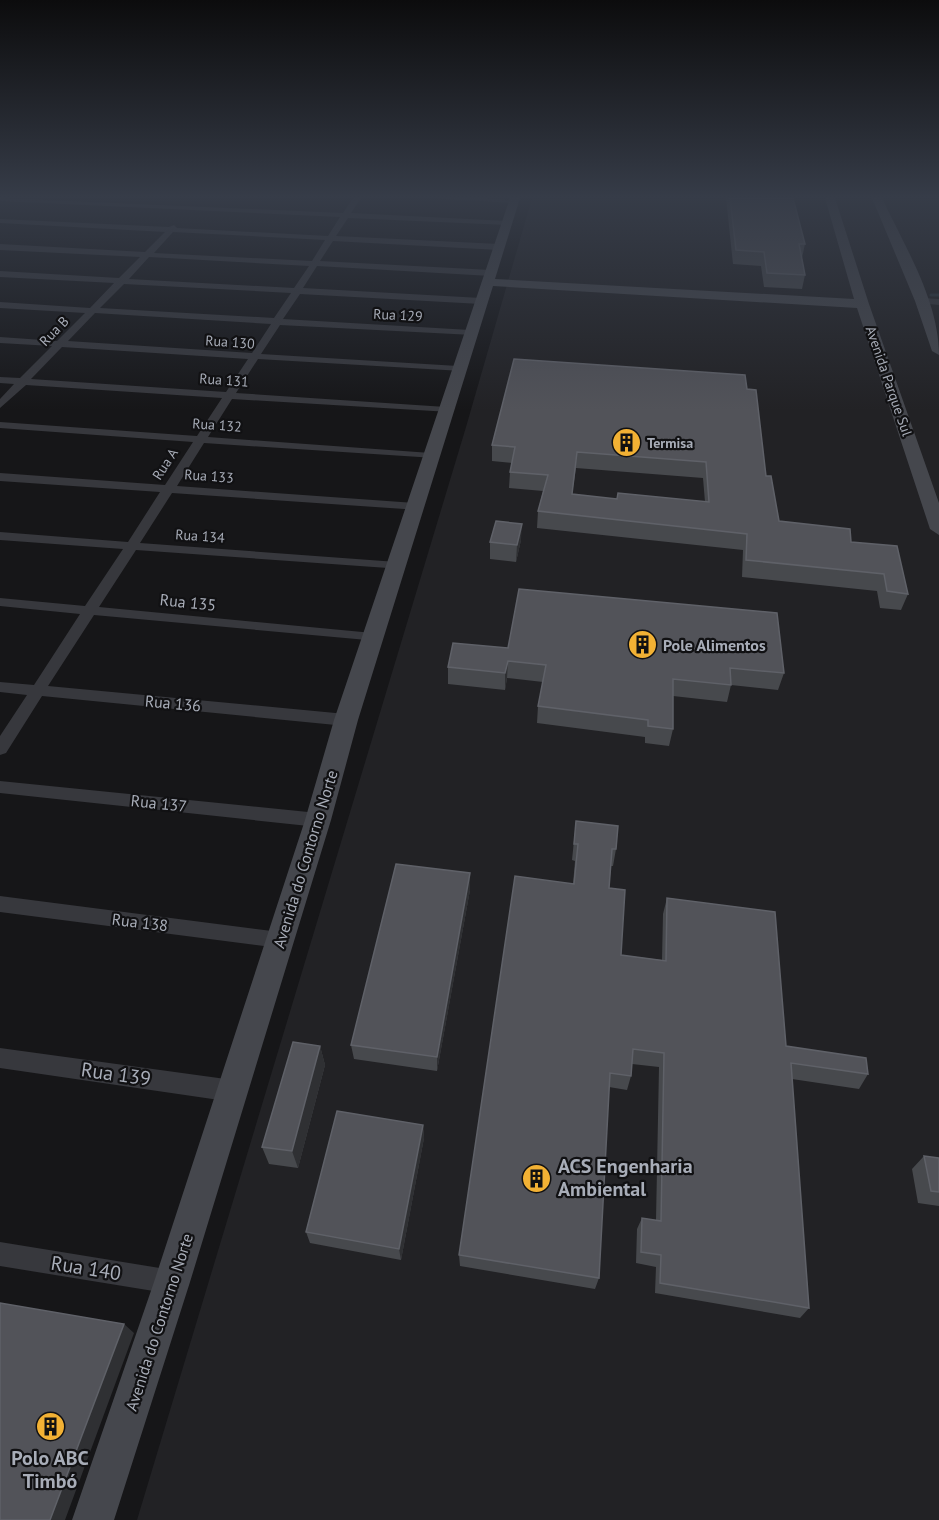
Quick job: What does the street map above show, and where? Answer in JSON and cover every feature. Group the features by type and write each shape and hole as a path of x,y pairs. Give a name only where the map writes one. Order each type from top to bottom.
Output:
{"street":[{"name":"Rua B","path":"0,405 132,269"},
{"name":"Rua A","path":"0,748 309,269"},
{"path":"360,269 487,285 862,304"},
{"name":"Avenida do Contorno Norte","path":"93,1520 233,1091 318,820 346,720 492,269"},
{"name":"Avenida Parque Sul","path":"852,269 939,530"},
{"path":"908,269 939,351"},
{"path":"0,274 296,291 487,285"},
{"path":"922,301 939,302"},
{"name":"Rua 129","path":"0,305 470,333"},
{"name":"Rua 130","path":"0,340 458,369"},
{"name":"Rua 131","path":"0,380 446,410"},
{"name":"Rua 132","path":"0,425 431,456"},
{"name":"Rua 133","path":"0,477 415,507"},
{"name":"Rua 134","path":"0,536 397,567"},
{"name":"Rua 135","path":"0,602 373,639"},
{"name":"Rua 136","path":"0,687 346,720"},
{"name":"Rua 137","path":"0,787 318,820"},
{"name":"Rua 138","path":"0,904 280,940"},
{"name":"Rua 139","path":"0,1058 233,1091"},
{"name":"Rua 140","path":"0,1254 172,1282"}],"shaded area":[{"path":"512,269 939,269 939,1520 137,1520"}],"building":[{"path":"766,269 804,269 805,275 767,273"},
{"path":"514,359 745,375 747,389 756,390 766,476 771,476 779,521 850,529 851,542 897,546 908,594 887,591 884,574 746,560 747,534 538,511 548,475 510,472 515,447 492,445","holes":["577,452 706,462 709,502 618,493 617,499 572,494"]},
{"path":"496,521 522,524 517,545 490,542"},
{"name":"Pole Alimentos","path":"519,589 777,613 784,673 730,668 731,685 673,679 673,729 648,726 648,720 538,706 546,665 508,661 505,673 448,667 453,643 508,648"},
{"path":"576,821 618,826 616,849 612,849 609,888 625,890 621,955 666,961 667,898 775,912 786,1046 866,1058 868,1074 791,1063 809,1308 660,1283 661,1255 641,1252 642,1218 661,1221 664,1053 633,1049 631,1076 610,1073 599,1278 459,1255 515,876 574,884 578,844 574,844"},
{"path":"396,864 470,873 437,1057 351,1045"},
{"path":"293,1042 320,1046 292,1151 262,1147"},
{"path":"337,1111 423,1125 399,1249 306,1232"},
{"path":"924,1156 939,1158 939,1192 931,1191"},
{"name":"Polo ABC Timbó","path":"0,1303 124,1324 50,1520 0,1520"}],"waterway":[{"path":"931,295 939,295"}],"place":[{"name":"Termisa","path":"626,443"},
{"name":"Pole Alimentos","path":"642,645"},
{"name":"ACS Engenharia Ambiental","path":"537,1178"},
{"name":"Polo ABC Timbó","path":"50,1427"}]}
